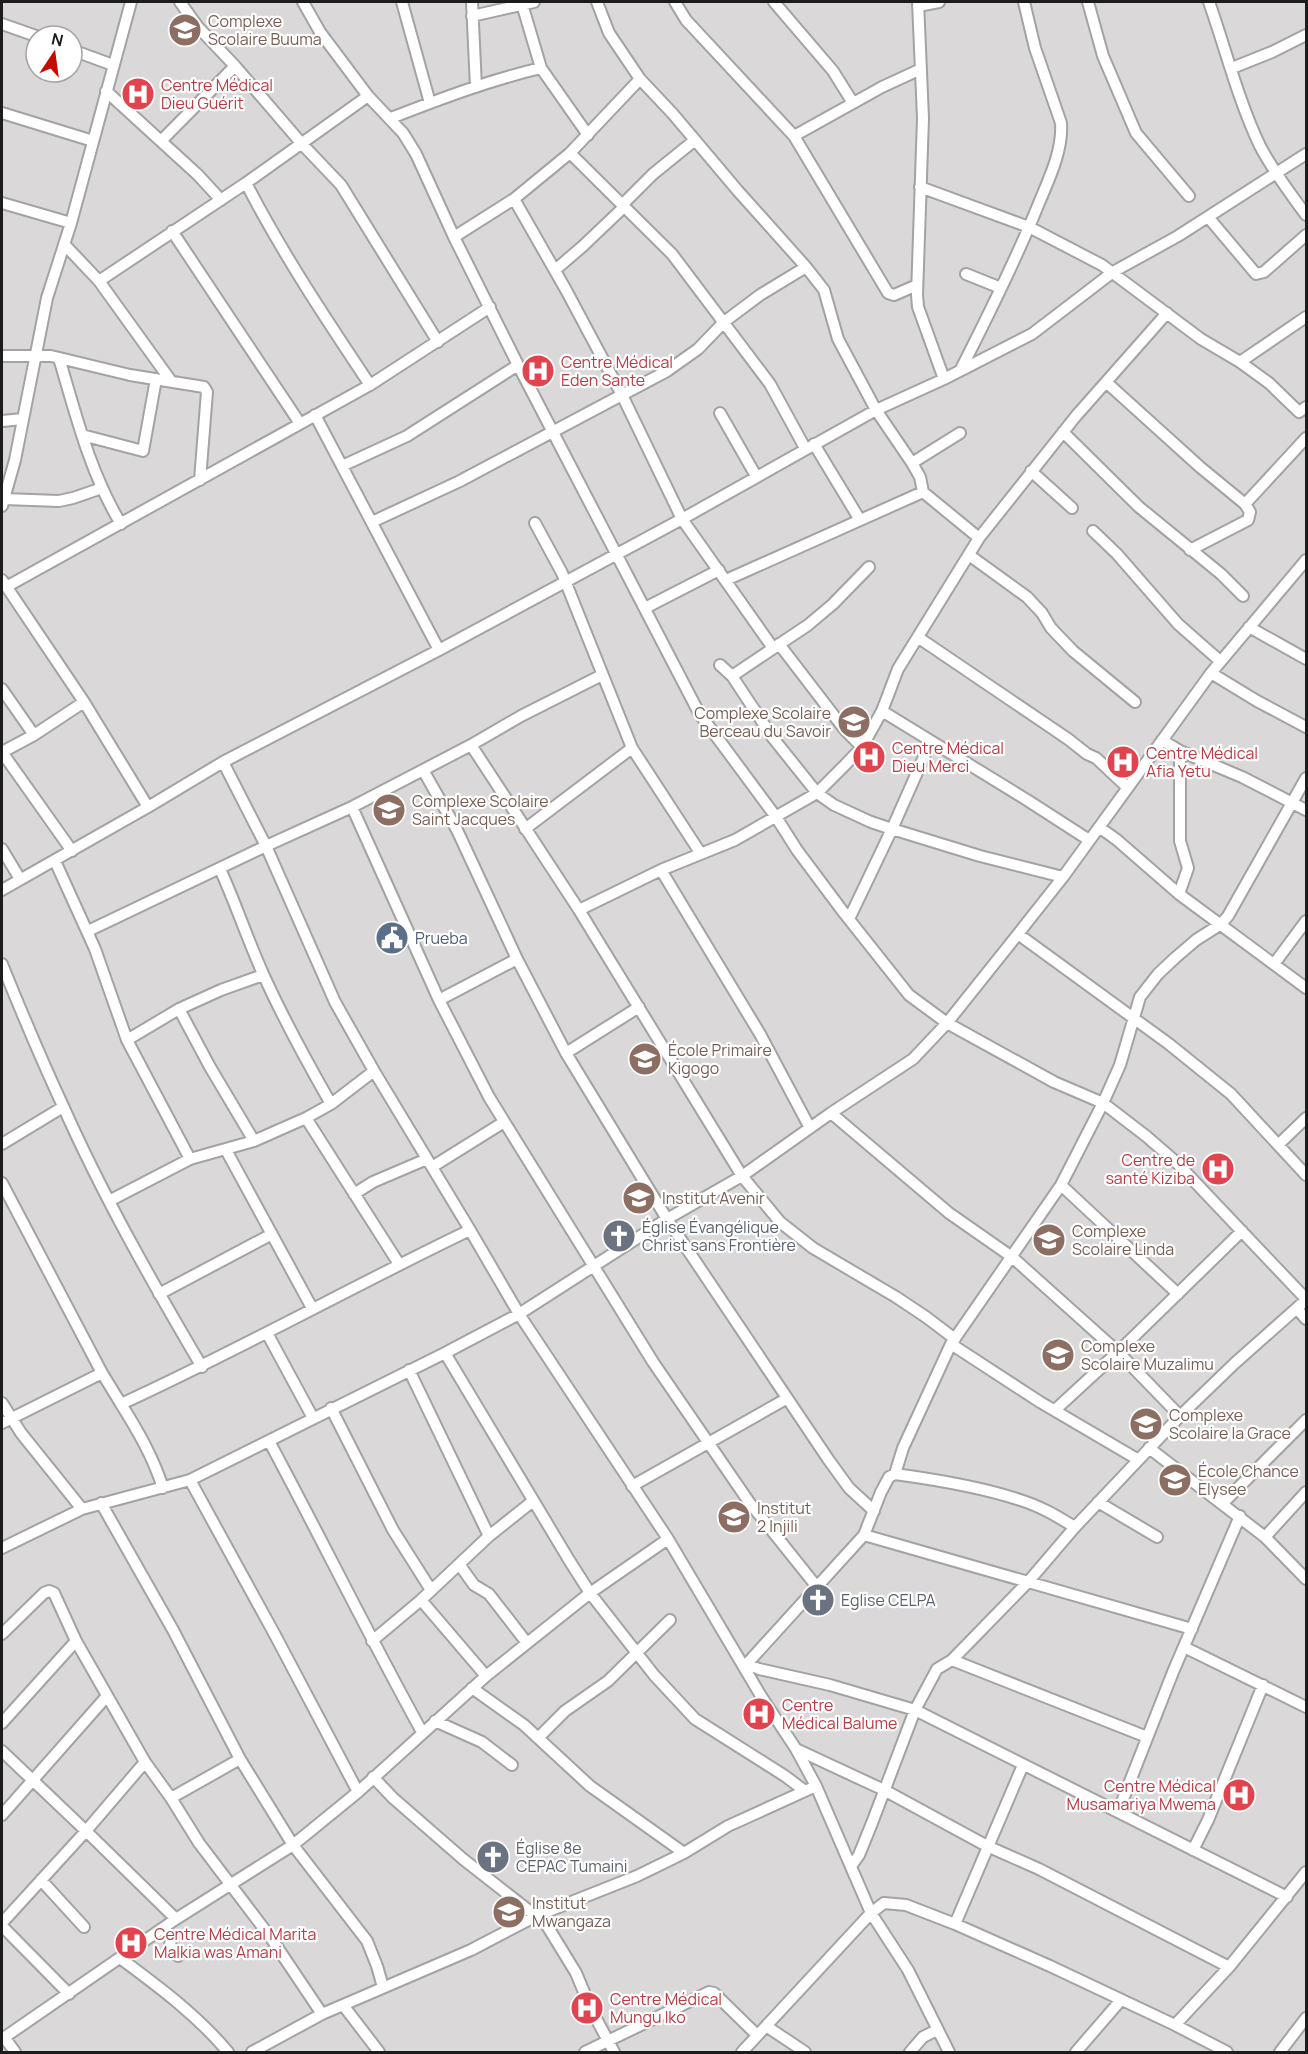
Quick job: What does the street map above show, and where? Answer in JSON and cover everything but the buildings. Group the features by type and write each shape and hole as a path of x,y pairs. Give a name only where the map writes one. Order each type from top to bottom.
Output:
{"street":[{"path":"102,488 58,501 3,503 15,460 47,298 71,223 131,2"},
{"path":"180,2 198,27 346,193 438,342"},
{"path":"303,2 320,32 368,96 403,133 416,154 454,237 518,364 699,713 849,919 909,995 947,1023 1054,1082 1103,1103 1139,1129 1176,1162 1306,1300 1180,1416 1137,1459 1028,1582 952,1660 937,1669 915,1710 859,1855 852,1865"},
{"path":"402,2 430,103"},
{"path":"472,2 476,87"},
{"path":"472,16 534,2"},
{"path":"597,2 609,33 640,79 824,290 838,339 876,410 920,477 923,492 980,538"},
{"path":"675,2 686,20 794,136 888,293 894,295 917,285"},
{"path":"774,2 832,71 853,103"},
{"path":"939,2 918,4 923,118 917,285 918,307 944,379"},
{"path":"960,371 1029,227 1048,180 1062,134 1061,123 1035,48 1024,2"},
{"path":"1088,2 1103,56 1133,127 1190,196"},
{"path":"1209,2 1243,105 1260,146 1275,173 1306,215"},
{"path":"522,4 541,68 588,135"},
{"path":"2,24 24,32"},
{"path":"1232,68 1306,35"},
{"path":"84,54 113,64"},
{"path":"161,141 235,66"},
{"path":"391,118 476,87 541,68"},
{"path":"794,136 921,69"},
{"path":"454,237 514,199 570,153 640,79"},
{"path":"106,91 198,175 220,200"},
{"path":"99,281 246,183 368,96"},
{"path":"2,113 93,141"},
{"path":"555,270 583,246 653,174 695,140"},
{"path":"570,153 672,254 770,384 860,519"},
{"path":"2,891 223,762 440,650 682,519 876,410 944,379 1032,334 1113,272 1208,217 1306,154"},
{"path":"246,183 302,283 370,385"},
{"path":"920,187 1029,227 1113,272 1201,339 1240,362 1269,383 1304,413"},
{"path":"514,199 622,395 682,519 776,646 845,730 862,747"},
{"path":"2,203 71,223"},
{"path":"1208,217 1256,274 1264,272 1306,235"},
{"path":"172,231 299,422"},
{"path":"64,244 99,281 171,381"},
{"path":"372,522 460,480 681,362 698,349 724,322 760,295 806,267"},
{"path":"966,274 1001,288"},
{"path":"148,807 84,702 4,583 121,524 299,422 370,385 490,307"},
{"path":"579,910 662,870 735,840 817,793 862,747 882,711 898,669 980,538 1063,432 1167,314"},
{"path":"1240,362 1306,317"},
{"path":"2,356 47,355 204,387 207,392 200,480"},
{"path":"59,358 92,467 121,524"},
{"path":"342,465 407,436 518,364"},
{"path":"82,435 144,451 156,379"},
{"path":"1106,382 1200,467 1245,504 1250,512 1248,520 1190,550"},
{"path":"720,413 756,476"},
{"path":"315,415 440,650"},
{"path":"2,422 23,419"},
{"path":"912,463 960,432"},
{"path":"1063,432 1139,507 1221,574 1243,596"},
{"path":"1245,504 1306,438"},
{"path":"1031,471 1072,508"},
{"path":"726,580 923,492"},
{"path":"535,523 565,582 632,748 701,854"},
{"path":"1093,531 1117,554 1178,624 1221,661"},
{"path":"969,555 1027,597 1051,628 1073,651 1135,702"},
{"path":"2,1548 82,1509 190,1480 519,1314 667,1219 742,1176 913,1059 947,1023 1063,877 1211,673 1249,627 1303,571 1306,560"},
{"path":"732,676 820,615 868,567"},
{"path":"645,608 719,570"},
{"path":"1249,627 1306,659"},
{"path":"919,638 1096,758 1128,787"},
{"path":"720,665 732,676 773,738 817,793 834,805 892,829 981,856 1063,877"},
{"path":"1211,673 1306,727"},
{"path":"88,932 352,807 602,675"},
{"path":"2,689 34,735"},
{"path":"72,851 4,755 6,750 34,735 84,702"},
{"path":"882,711 1089,840"},
{"path":"1162,740 1180,751 1242,777 1306,810"},
{"path":"849,919 931,741"},
{"path":"471,745 579,910 742,1176 780,1222 813,1248 926,1317 953,1342 1055,1410 1137,1459"},
{"path":"525,829 632,748"},
{"path":"1179,894 1188,868 1180,841 1180,751"},
{"path":"223,762 266,846 320,971 374,1071 519,1314 668,1539 796,1749 816,1786 871,1913 908,1970 949,2052"},
{"path":"423,770 457,830 517,959 566,1053 667,1219 849,1488 874,1511"},
{"path":"895,1474 903,1448 953,1342 1061,1185 1120,1065 1140,997 1158,974 1196,940 1221,924 1228,916 1306,778"},
{"path":"352,807 439,1000 504,1122 652,1362 759,1516 817,1587"},
{"path":"1099,827 1179,894 1306,988"},
{"path":"2,849 20,879"},
{"path":"55,861 88,932 127,1040 190,1160"},
{"path":"220,869 239,911 263,975 294,1038 331,1104"},
{"path":"662,870 760,1034 810,1128"},
{"path":"1274,964 1306,921"},
{"path":"1018,934 1134,1017 1231,1094 1306,1175"},
{"path":"439,1000 517,959"},
{"path":"2,963 63,1107 109,1201 159,1294 202,1367"},
{"path":"127,1040 180,1009 221,990 263,975"},
{"path":"566,1053 639,1007"},
{"path":"180,1009 210,1067 254,1141"},
{"path":"109,1201 190,1160 254,1141 306,1118 331,1104 374,1071"},
{"path":"2,1144 63,1107"},
{"path":"831,1113 949,1213 1012,1257 1118,1352 1180,1416"},
{"path":"306,1118 399,1264"},
{"path":"1278,1144 1306,1118"},
{"path":"354,1194 373,1182 429,1163 504,1122"},
{"path":"226,1150 312,1308"},
{"path":"2,1183 102,1372 148,1449 163,1488"},
{"path":"1061,1185 1178,1294"},
{"path":"121,1404 202,1367 312,1308 470,1230"},
{"path":"1055,1410 1242,1231"},
{"path":"159,1294 272,1234"},
{"path":"1297,1309 1306,1319"},
{"path":"267,1333 313,1418"},
{"path":"445,1353 590,1593 654,1676 695,1719 805,1791"},
{"path":"409,1370 489,1536"},
{"path":"6,1421 102,1372"},
{"path":"632,1486 786,1398"},
{"path":"2,1402 6,1421 82,1509"},
{"path":"331,1408 393,1530 431,1590"},
{"path":"1223,1503 1306,1420"},
{"path":"269,1441 321,1538 372,1641 422,1732"},
{"path":"1149,1448 1240,1516 1265,1537 1306,1579"},
{"path":"746,1665 864,1535 885,1484 889,1477 895,1474 956,1484 1026,1502 1047,1510 1075,1527"},
{"path":"190,1480 358,1792"},
{"path":"1265,1537 1306,1492"},
{"path":"372,1641 421,1600 489,1536 533,1501"},
{"path":"1098,1502 1157,1537"},
{"path":"101,1503 173,1630 240,1760 292,1845 367,1941 383,1987"},
{"path":"1118,1812 1184,1647 1240,1516"},
{"path":"864,1535 965,1562 1192,1629"},
{"path":"15,2052 3,2038 176,1919 292,1845 358,1792 486,1676 590,1593 668,1539"},
{"path":"459,1564 474,1585 489,1594 527,1643"},
{"path":"2,1634 44,1593 49,1591 54,1593 76,1641 145,1762 199,1843 271,1938 322,2014"},
{"path":"421,1600 486,1676"},
{"path":"538,1738 565,1711 608,1681 670,1620"},
{"path":"2,1723 76,1641"},
{"path":"1184,1647 1306,1707"},
{"path":"952,1660 1147,1737"},
{"path":"746,1665 830,1685 915,1710 1287,1897"},
{"path":"1193,1850 1208,1820 1263,1685"},
{"path":"472,1688 507,1712 590,1786 684,1853"},
{"path":"2,1815 107,1696"},
{"path":"435,1721 482,1742 512,1766"},
{"path":"796,1749 884,1790 987,1846 1039,1869 1229,1967"},
{"path":"2,1751 176,1919"},
{"path":"171,1798 240,1760"},
{"path":"69,1994 2,1925 145,1762"},
{"path":"955,1924 1023,1765"},
{"path":"373,1777 393,1798 454,1851 546,1924 576,1973 607,2047 614,2052"},
{"path":"252,2052 322,2014 471,1950 536,1916 637,1876 684,1853 728,1826 816,1786"},
{"path":"1175,2025 1229,1967 1306,1872"},
{"path":"41,1880 84,1928"},
{"path":"742,2052 871,1913 884,1903 906,1905 955,1924 1050,1966 1227,2052"},
{"path":"163,1928 171,1939 170,1945 178,1956"},
{"path":"120,1958 182,2006 211,2032 228,2052"},
{"path":"585,2052 607,2047 709,1992 714,1993 757,2035"},
{"path":"1076,2052 1121,2000"},
{"path":"343,2005 379,2052"},
{"path":"1280,2052 1306,2018"},
{"path":"766,2026 805,2052"},
{"path":"910,2052 923,2037 936,2030"}],"shaded area":[{"path":"2,2 1306,2 1306,2052 2,2052"}],"place":[{"name":"Complexe Scolaire Buuma","path":"185,30"},
{"name":"Centre Médical Dieu Guérit","path":"138,94"},
{"name":"Centre Médical Eden Sante","path":"538,371"},
{"name":"Complexe Scolaire Berceau du Savoir","path":"854,722"},
{"name":"Centre Médical Dieu Merci","path":"869,757"},
{"name":"Centre Médical Afia Yetu","path":"1123,762"},
{"name":"Complexe Scolaire Saint Jacques","path":"389,810"},
{"name":"Prueba","path":"392,938"},
{"name":"École Primaire Kigogo","path":"645,1059"},
{"name":"Centre de santé Kiziba","path":"1218,1169"},
{"name":"Institut Avenir","path":"639,1198"},
{"name":"Église Évangélique Christ sans Frontière","path":"619,1236"},
{"name":"Complexe Scolaire Linda","path":"1049,1240"},
{"name":"Complexe Scolaire Muzalimu","path":"1058,1355"},
{"name":"Complexe Scolaire la Grace","path":"1146,1424"},
{"name":"École Chance Elysee","path":"1175,1480"},
{"name":"Institut 2 Injili","path":"734,1517"},
{"name":"Eglise CELPA","path":"818,1600"},
{"name":"Centre Médical Balume","path":"759,1714"},
{"name":"Centre Médical Musamariya Mwema","path":"1239,1795"},
{"name":"Église 8e CEPAC Tumaini","path":"493,1857"},
{"name":"Institut Mwangaza","path":"509,1912"},
{"name":"Centre Médical Marita Malkia was Amani","path":"131,1943"},
{"name":"Centre Médical Mungu Iko","path":"587,2008"}]}
